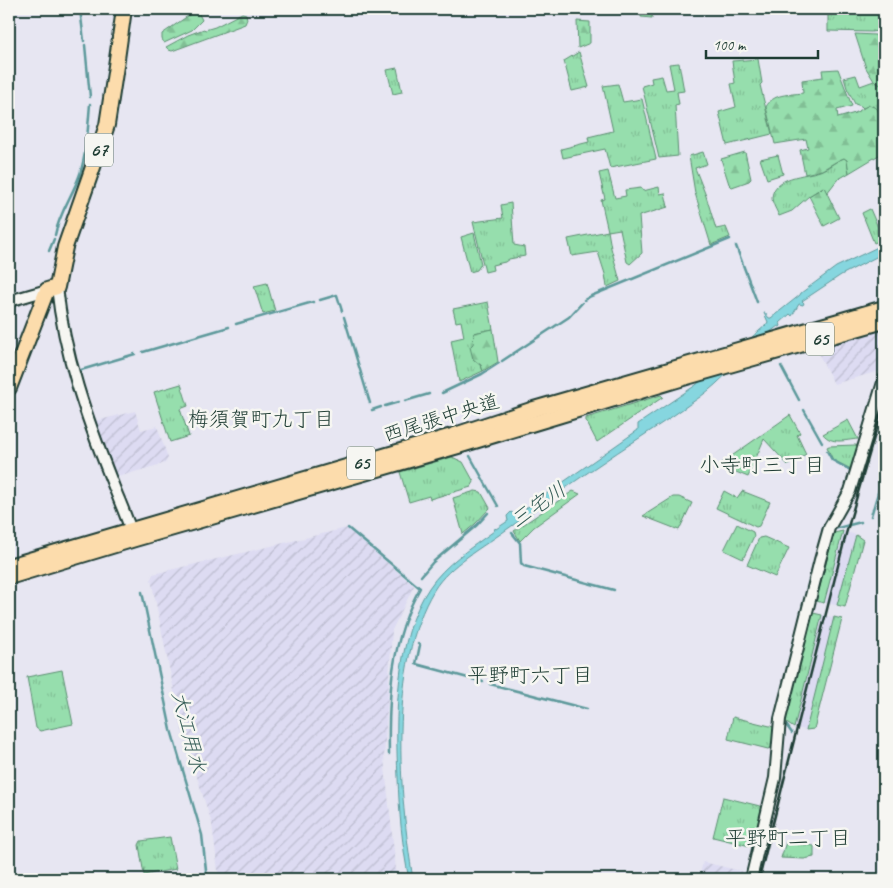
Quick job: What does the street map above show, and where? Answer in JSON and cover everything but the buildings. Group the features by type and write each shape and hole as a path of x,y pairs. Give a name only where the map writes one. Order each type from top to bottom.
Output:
{"main road":[{"name":"67","path":"9,388 52,289 94,167 106,125 124,9"},
{"name":"西尾張中央道","path":"9,577 133,535 544,407 884,308"},
{"name":"西尾張中央道","path":"9,566 133,535 458,446 687,377 884,321"}],"street":[{"path":"9,301 52,289 59,308 76,383 104,463 133,535"},
{"path":"751,879 775,778 780,719 820,560 829,528 850,491 884,380"}],"shaded area":[{"path":"884,329 884,367 879,371 834,384 816,349"},
{"path":"135,411 141,430 157,426 168,458 165,463 121,476 116,474 96,421"},
{"path":"347,528 414,586 392,630 384,758 397,879 219,879 212,824 182,730 151,579 153,574"},
{"path":"843,531 856,535 863,540 845,607 816,601 834,533"},
{"path":"813,613 842,619 814,729 806,730 794,728 785,722"},
{"path":"703,862 745,872 747,879 699,879"}],"green space":[{"path":"641,9 653,9 652,18 641,17"},
{"path":"828,9 884,9 884,30 871,32 828,31"},
{"path":"195,11 198,12 202,20 192,30 164,43 162,34"},
{"path":"242,13 246,14 245,24 172,51 166,47 188,35 215,27"},
{"path":"577,21 590,22 590,43 578,48"},
{"path":"855,34 875,35 884,46 884,87 874,81 866,68"},
{"path":"579,52 589,87 572,91 564,61"},
{"path":"758,59 762,83 760,85 772,134 727,145 719,112 736,107 731,84 735,83 732,61"},
{"path":"679,63 684,91 677,92 679,104 675,105 678,156 659,158 642,86 652,83 651,78 662,76 666,90 674,89 669,64"},
{"path":"397,68 402,92 393,94 387,70"},
{"path":"838,69 852,106 837,110 838,118 855,113 869,105 876,108 884,118 884,152 849,173 847,160 844,158 822,170 805,174 800,150 808,148 806,139 775,144 766,107 769,102 777,97 803,93 802,80 823,77 822,70"},
{"path":"856,75 860,86 874,81 884,87 884,118 870,105 863,108 855,104 844,78"},
{"path":"618,84 623,102 642,99 656,159 610,168 605,149 563,158 561,149 589,142 588,137 613,131 603,86"},
{"path":"703,152 707,164 695,168 716,229 726,227 730,237 711,245 695,193 689,156"},
{"path":"745,152 751,179 732,187 729,184 721,159"},
{"path":"778,155 783,174 767,179 760,159"},
{"path":"844,158 847,160 849,173 837,180 827,193 823,187 792,211 779,216 772,198 778,185 791,178 823,170"},
{"path":"608,171 615,198 626,196 625,190 641,188 643,191 659,187 660,194 665,193 668,207 639,216 642,253 630,264 627,262 620,229 608,231 601,200 605,199 599,173"},
{"path":"824,187 839,218 824,226 809,196"},
{"path":"511,203 514,245 524,247 525,256 492,265 493,270 485,272 473,222 503,218 501,205"},
{"path":"870,209 883,239 874,243 862,213"},
{"path":"608,231 620,281 607,287 598,252 572,256 568,239"},
{"path":"474,233 481,264 477,270 470,272 461,237"},
{"path":"267,283 275,311 263,314 254,286"},
{"path":"488,302 493,329 474,333 473,359 481,366 483,371 459,382 451,340 464,337 461,321 456,322 453,309"},
{"path":"493,329 498,362 483,371 481,365 473,359 470,347 473,344 474,333"},
{"path":"181,384 188,406 180,409 189,436 170,442 154,392"},
{"path":"661,395 663,397 597,442 586,418"},
{"path":"790,415 800,433 797,435 806,454 788,465 764,439 748,477 719,465"},
{"path":"848,420 858,439 835,441 830,440 823,434"},
{"path":"829,446 860,446 853,470 833,460 827,447"},
{"path":"452,457 463,462 474,482 471,487 430,499 429,496 409,502 400,472"},
{"path":"475,491 481,492 490,508 463,534 453,498"},
{"path":"573,491 580,494 534,527 520,541 514,531"},
{"path":"724,491 737,498 742,491 770,502 759,526 756,527 716,508"},
{"path":"673,497 679,497 692,503 679,530 643,516"},
{"path":"737,524 753,532 754,536 743,559 724,550"},
{"path":"843,531 824,603 816,601 834,533"},
{"path":"856,535 863,540 845,607 837,605"},
{"path":"764,537 789,548 775,577 747,565 759,538"},
{"path":"813,613 822,615 794,728 785,722"},
{"path":"834,617 842,619 814,729 806,730"},
{"path":"62,670 73,724 40,731 36,728 27,677"},
{"path":"733,717 774,727 773,747 768,749 728,739"},
{"path":"723,797 764,807 754,847 713,837"},
{"path":"170,837 176,869 144,875 139,845 141,841"},
{"path":"786,842 814,846 814,857 804,859 781,858"}],"water":[{"name":"三宅川","path":"884,244 884,253 841,275 802,301 803,305 799,304 792,316 790,314 780,323 780,327 778,326 757,343 708,391 477,550 448,572 440,581 419,621 409,655 403,692 401,770 413,879 409,879 398,790 397,730 400,679 409,631 418,608 435,579 459,557 494,531 495,528 508,521 507,516 511,512 516,515 638,430 638,424 696,385 766,325 768,322 764,313 771,318 836,267"}],"waterway":[{"path":"80,9 84,41"},
{"path":"85,45 90,97"},
{"path":"55,235 80,174 87,139 90,104"},
{"path":"49,251 54,239"},
{"path":"584,300 730,239"},
{"path":"736,246 757,302"},
{"path":"320,300 337,295 342,311"},
{"path":"236,324 313,302"},
{"path":"502,361 569,317 582,303"},
{"path":"344,317 370,403"},
{"path":"143,352 229,327"},
{"path":"81,370 135,354"},
{"path":"442,393 482,374 499,363"},
{"path":"781,366 799,400"},
{"path":"405,401 429,394"},
{"path":"385,406 399,402"},
{"path":"372,410 381,407"},
{"path":"804,410 822,442"},
{"path":"827,451 832,460 852,471 852,473"},
{"name":"三宅川","path":"470,456 498,506"},
{"path":"871,516 884,476"},
{"path":"421,576 433,562 477,525 488,513"},
{"path":"834,529 861,522"},
{"path":"348,528 420,588 410,607 403,627 393,669 389,711 389,754"},
{"name":"三宅川","path":"512,533 520,543 521,563 524,566 614,590"},
{"path":"814,605 831,539"},
{"name":"大江用水","path":"142,592 171,730 202,835 207,879"},
{"path":"800,659 812,613"},
{"path":"418,644 420,645 416,664 483,682"},
{"path":"490,684 587,709"},
{"path":"784,722 792,733"}],"railway":[{"path":"759,879 846,534 884,403"}],"district":[{"name":"梅須賀町九丁目","path":"261,419"},
{"name":"小寺町三丁目","path":"762,465"},
{"name":"平野町六丁目","path":"530,675"},
{"name":"平野町二丁目","path":"788,838"}]}
